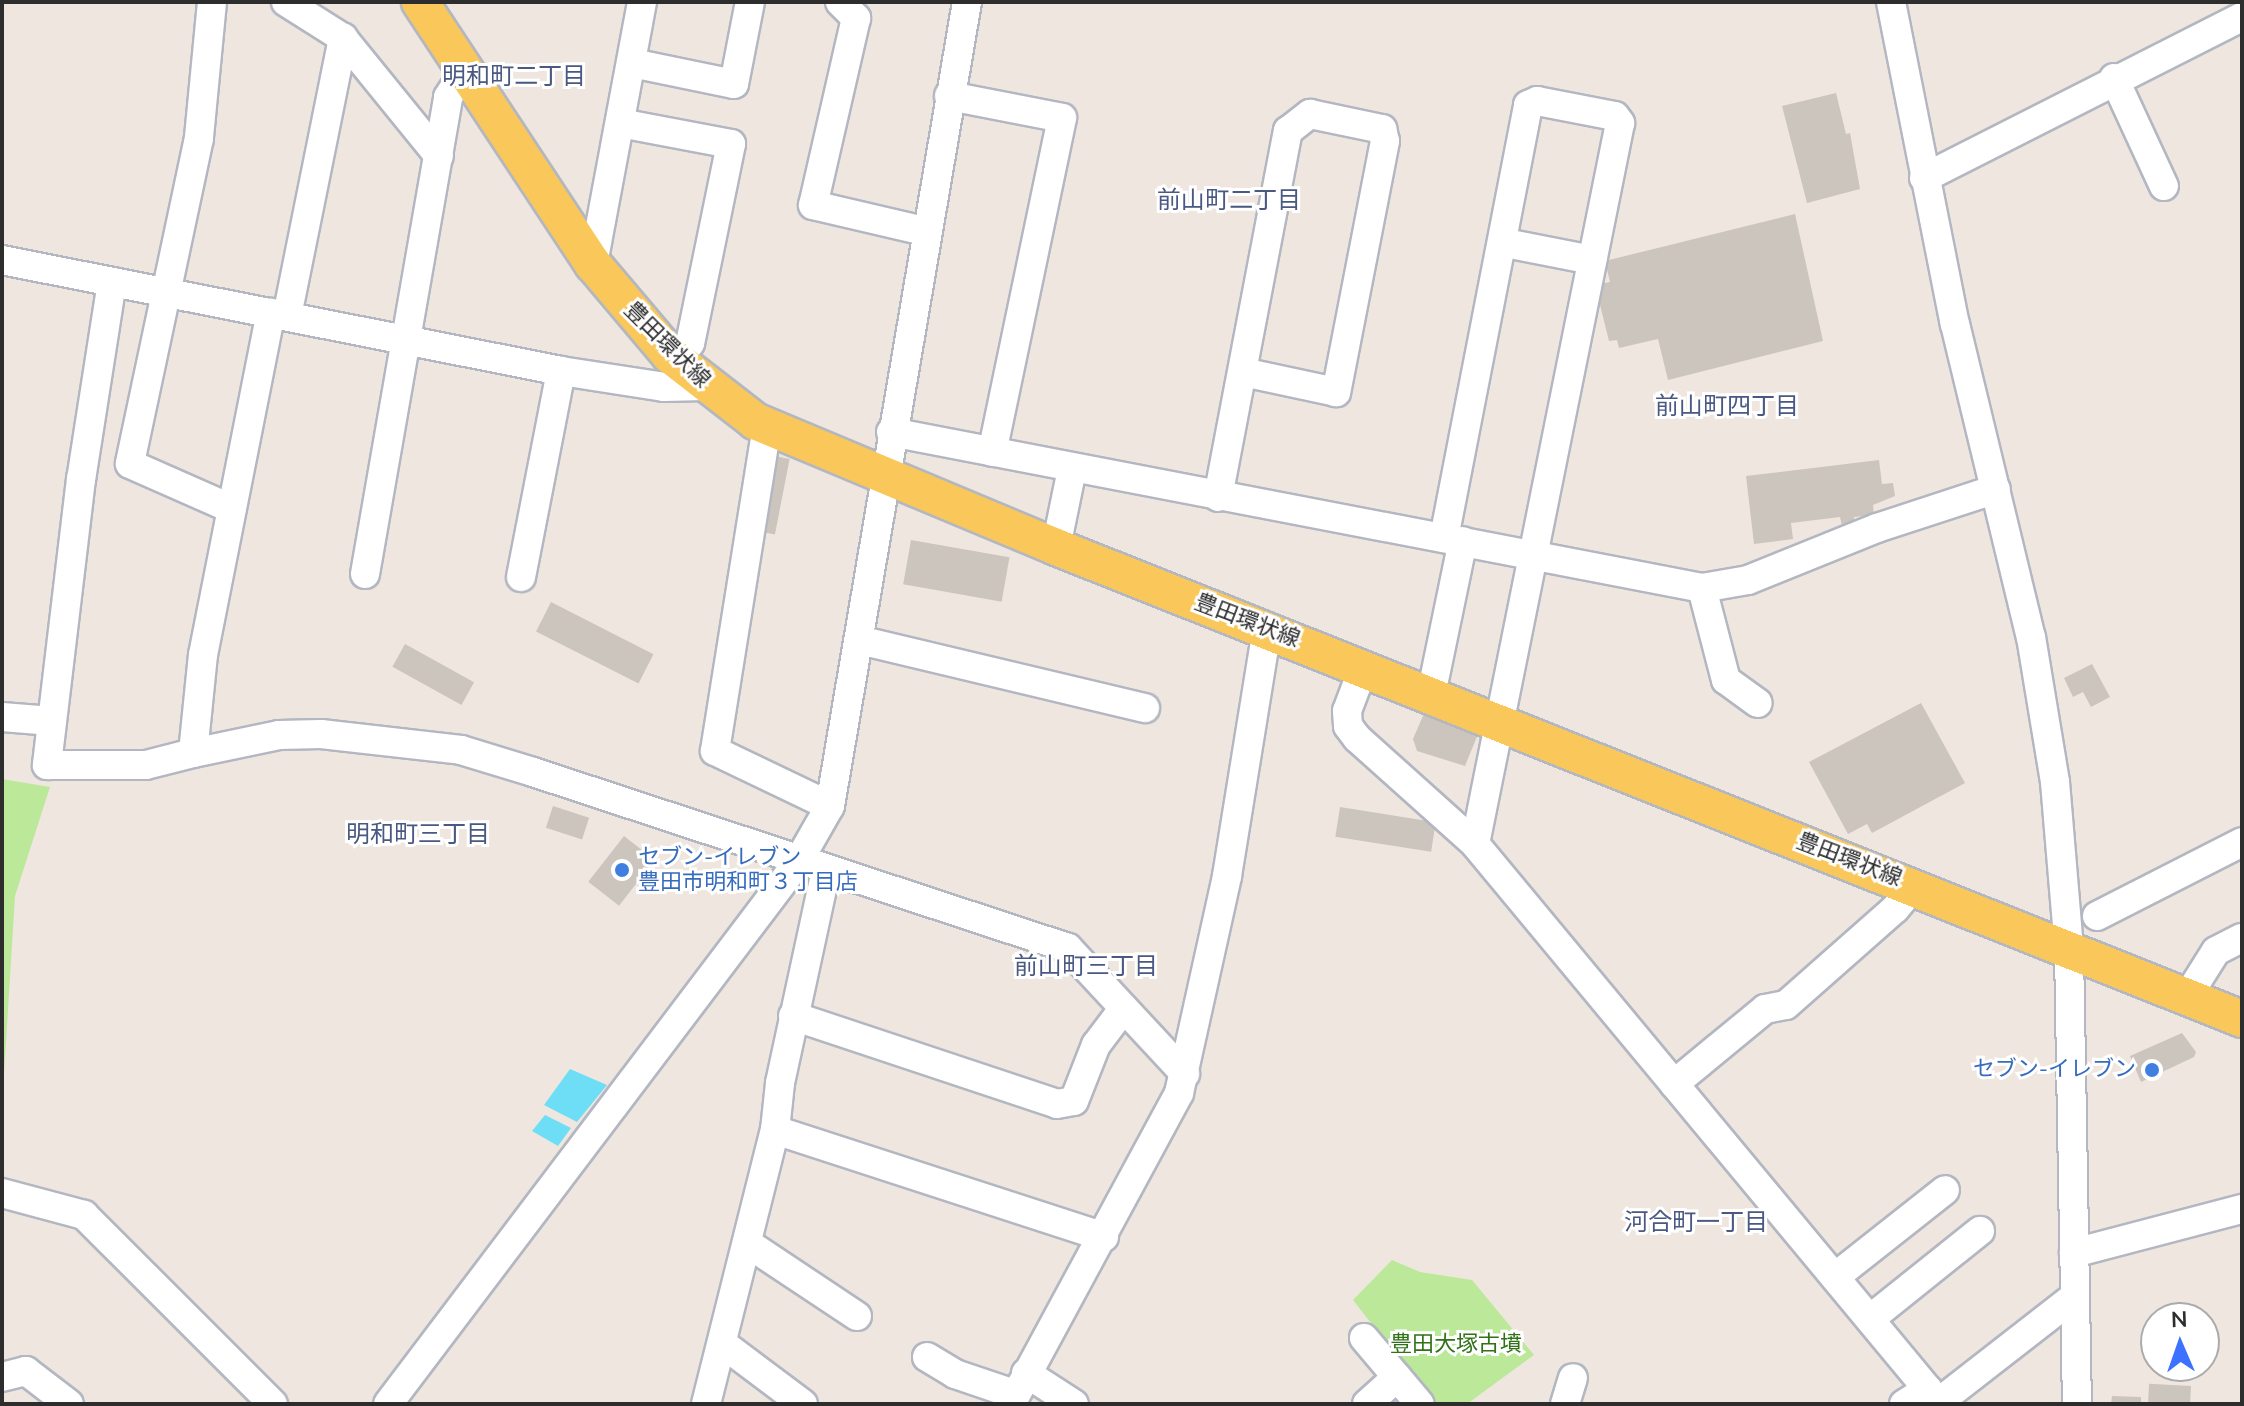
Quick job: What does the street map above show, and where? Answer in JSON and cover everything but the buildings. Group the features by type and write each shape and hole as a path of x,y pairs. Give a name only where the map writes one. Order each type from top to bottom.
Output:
{"main road":[{"name":"豊田環状線","path":"420,2 467,68 593,264 677,361 704,386 767,426 1056,547 1364,666 1497,724 1914,886 2242,1019"}],"street":[{"path":"212,2 199,138 130,464 232,509"},
{"path":"286,2 343,38 439,156"},
{"path":"593,264 642,2"},
{"path":"632,63 734,84 750,2"},
{"path":"840,2 856,18 813,205 924,231"},
{"path":"388,1404 798,862 830,806 924,231 967,2"},
{"path":"1891,2 1924,178 2045,708 2069,950 2077,1404"},
{"path":"1924,178 2114,78 2242,17"},
{"path":"193,753 203,655 232,509 343,38"},
{"path":"365,574 448,97 467,68"},
{"path":"2114,78 2164,186"},
{"path":"949,96 1062,118 992,452"},
{"path":"1431,695 1453,540 1528,105 1537,101 1615,116 1620,123 1475,844"},
{"path":"1218,497 1288,131 1310,114 1382,129 1385,141 1336,392 1243,372"},
{"path":"620,123 731,144 690,343 677,361"},
{"path":"1505,243 1592,260"},
{"path":"2,260 561,371 664,387 704,386"},
{"path":"112,282 81,479 47,765 146,765 279,735 321,734 461,750 1068,948 1185,1074"},
{"path":"521,577 561,371"},
{"path":"767,426 715,751 830,806"},
{"path":"891,432 1702,588 1748,580 1850,538 1996,489"},
{"path":"1056,547 1072,469"},
{"path":"1702,588 1726,680 1758,703"},
{"path":"1017,1390 1104,1237 1185,1074 1227,876 1267,629"},
{"path":"859,640 1145,708"},
{"path":"1364,666 1347,711 1348,726 1475,844 1870,1319 1928,1400 2075,1296"},
{"path":"2,717 52,721"},
{"path":"2097,916 2242,842"},
{"path":"706,1404 775,1130 793,1016 826,870"},
{"path":"1674,1084 1765,1009 1786,1005 1914,886"},
{"path":"2187,997 2216,951 2242,938"},
{"path":"793,1016 1057,1104 1074,1101 1096,1045 1124,1008"},
{"path":"775,1130 1104,1237"},
{"path":"1835,1277 1945,1190"},
{"path":"2,1193 84,1215 273,1404"},
{"path":"2074,1253 2242,1209"},
{"path":"1870,1319 1980,1231"},
{"path":"747,1243 857,1316"},
{"path":"1364,1338 1420,1404"},
{"path":"723,1344 803,1404"},
{"path":"927,1357 955,1374 1074,1404"},
{"path":"2,1377 26,1371 69,1404"},
{"path":"1367,1404 1397,1377"}],"green space":[{"path":"2,779 50,787 15,896 2,1107"},
{"name":"豊田大塚古墳","path":"1392,1260 1420,1272 1472,1280 1534,1355 1467,1404 1434,1404 1353,1300"}],"water":[{"path":"570,1069 607,1085 577,1122 544,1105"},
{"path":"545,1115 571,1128 558,1146 532,1131"}],"place":[{"name":"セブン-イレブン 豊田市明和町３丁目店","path":"622,870"},
{"name":"セブン-イレブン","path":"2152,1070"}],"district":[{"name":"明和町二丁目","path":"514,77"},
{"name":"前山町二丁目","path":"1229,201"},
{"name":"前山町四丁目","path":"1727,407"},
{"name":"明和町三丁目","path":"418,835"},
{"name":"前山町三丁目","path":"1086,967"},
{"name":"河合町一丁目","path":"1696,1223"}]}
